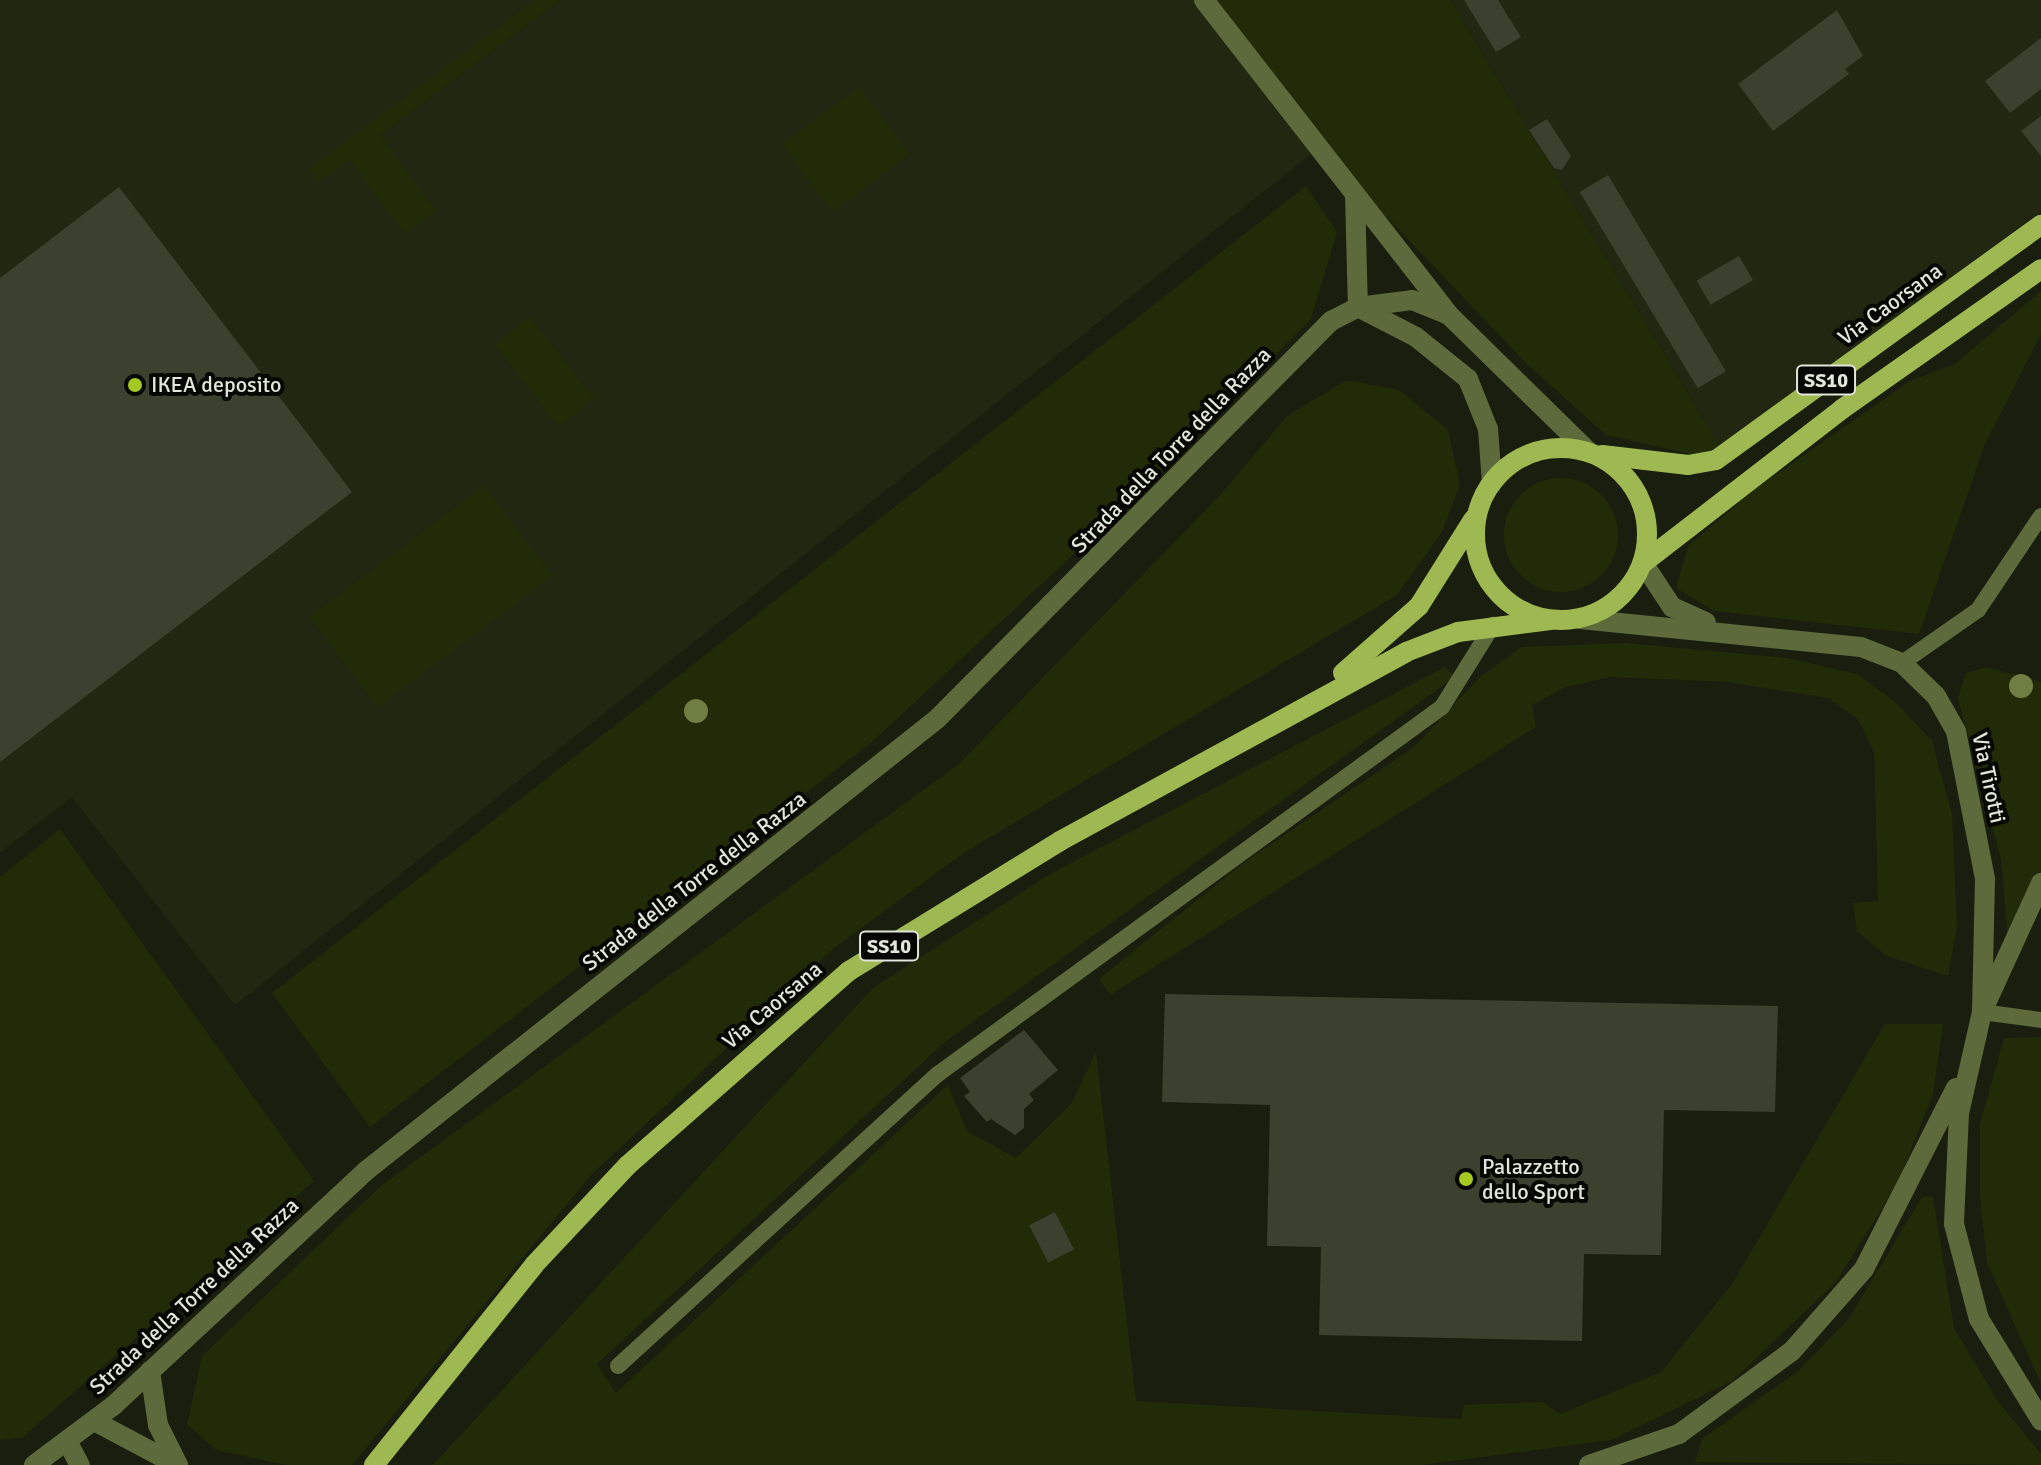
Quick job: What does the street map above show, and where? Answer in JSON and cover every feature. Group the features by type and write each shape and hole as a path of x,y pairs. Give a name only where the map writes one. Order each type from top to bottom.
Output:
{"main road":[{"name":"Via Caorsana","path":"1589,452 1688,465 1716,460 2041,225"},
{"name":"SS10","path":"1643,563 1842,409 2041,269"},
{"path":"1535,452 1589,452 1632,485 1644,509 1643,563 1618,598 1580,619 1550,620 1521,611 1498,593 1482,569 1475,539 1478,510 1492,483 1535,452"},
{"name":"SS10","path":"1302,705 1389,638 1419,606 1478,510"},
{"name":"SS10","path":"1302,705 1406,652 1493,625 1550,620"},
{"name":"Via Caorsana","path":"374,1465 534,1265 628,1165 849,971 1060,841 1302,705"}],"street":[{"path":"1204,0 1449,315 1589,452"},
{"path":"1354,191 1358,307"},
{"path":"1358,307 1412,300 1449,315"},
{"path":"1358,307 1416,337 1468,379 1488,429 1492,483"},
{"name":"Strada della Torre della Razza","path":"34,1465 94,1421 367,1170 937,719 1277,373 1331,321 1358,307"},
{"path":"1643,563 1672,607 1720,629"},
{"path":"1580,619 1720,629"},
{"name":"Via Tirotti","path":"1720,629 1861,647 1902,663 1936,696 1956,731 1985,879 1982,1012"},
{"name":"Via Tirotti","path":"2041,883 1982,1012 1959,1113 1954,1224 1979,1319 2041,1420"},
{"path":"1589,1465 1679,1434 1760,1378 1838,1304 1908,1193 1973,1051"},
{"path":"150,1371 158,1425 177,1465"},
{"path":"94,1421 177,1465"},
{"path":"67,1441 80,1465"}],"lane":[{"path":"1902,663 1978,610 2041,516"},
{"path":"618,1366 938,1074 1442,707 1493,625"},
{"path":"1982,1012 2041,1020"}],"shaded area":[{"path":"0,0 1204,0 1320,147 235,1005 72,797 0,853"},
{"path":"534,0 560,0 380,135 436,211 405,234 350,160 318,182 308,169"},
{"path":"1204,0 1450,0 1721,448 1716,460 1606,435 1528,365 1320,147"},
{"path":"1450,0 2041,0 2041,211 1721,448"},
{"path":"859,87 910,154 833,212 782,145"},
{"path":"1306,186 1337,232 1311,319 1123,508 872,742 370,1127 272,993"},
{"path":"2041,291 2041,334 1985,444 1919,634 1714,611 1676,588 1688,546 1754,490 1910,381 1955,364"},
{"path":"530,317 594,399 559,427 495,345"},
{"path":"1347,380 1399,390 1448,430 1460,485 1442,532 1397,595 962,854 834,948 590,1176 352,1465 287,1465 216,1450 187,1424 202,1356 381,1186 959,764 1223,492 1287,416"},
{"path":"1561,478 1583,483 1601,495 1613,513 1618,535 1613,557 1601,575 1583,587 1561,592 1539,587 1521,575 1509,557 1504,535 1509,513 1521,495 1539,483"},
{"path":"484,485 553,576 378,708 309,617"},
{"path":"1625,643 1788,658 1857,674 1895,702 1932,741 1952,814 1957,926 1948,976 1885,955 1857,931 1853,903 1878,901 1874,752 1858,719 1828,698 1727,682 1611,677 1565,687 1532,705 1536,727 1110,995 1099,979 1242,864 1414,747 1480,677 1522,647"},
{"path":"1445,667 1455,677 946,1041 597,1364 616,1393 948,1085 967,1131 1016,1158 1071,1104 1096,1052 1136,1401 1461,1419 1464,1405 1542,1402 1560,1414 1661,1372 1732,1284 1885,1024 1943,1024 1933,1094 1897,1185 1836,1282 1732,1381 1611,1440 1422,1465 433,1465 874,987 1052,873"},
{"path":"1986,667 2041,682 2041,880 2009,954 2001,860 1958,698 1966,673"},
{"path":"60,829 314,1181 22,1438 0,1440 0,877"},
{"path":"2041,1037 2041,1384 1987,1263 1980,1197 1980,1123 2004,1038"},
{"path":"1922,1197 1933,1197 1954,1328 1999,1403 2041,1454 2041,1465 1695,1462 1702,1439 1797,1372 1848,1320"}],"building":[{"path":"1464,0 1498,0 1521,37 1496,52"},
{"path":"1837,10 1863,56 1845,69 1849,74 1773,131 1738,84"},
{"path":"2041,38 2041,89 2010,113 1985,81"},
{"path":"2041,116 2041,156 2021,131"},
{"path":"1547,119 1571,156 1562,170 1554,168 1529,130"},
{"path":"1608,175 1726,371 1698,388 1580,192"},
{"name":"IKEA deposito","path":"119,187 352,492 0,762 0,278"},
{"path":"1739,256 1753,280 1711,305 1697,280"},
{"name":"Palazzetto dello Sport","path":"1165,994 1778,1006 1775,1112 1664,1110 1661,1255 1584,1254 1582,1341 1319,1335 1321,1247 1267,1246 1270,1105 1162,1102"},
{"path":"1024,1030 1058,1070 1029,1094 1034,1100 1024,1109 1024,1128 1015,1135 991,1119 987,1122 964,1096 970,1092 960,1078"},
{"path":"1055,1212 1074,1249 1048,1263 1029,1225"}],"place":[{"name":"IKEA deposito","path":"135,385"},
{"name":"Palazzetto dello Sport","path":"1466,1179"}]}
